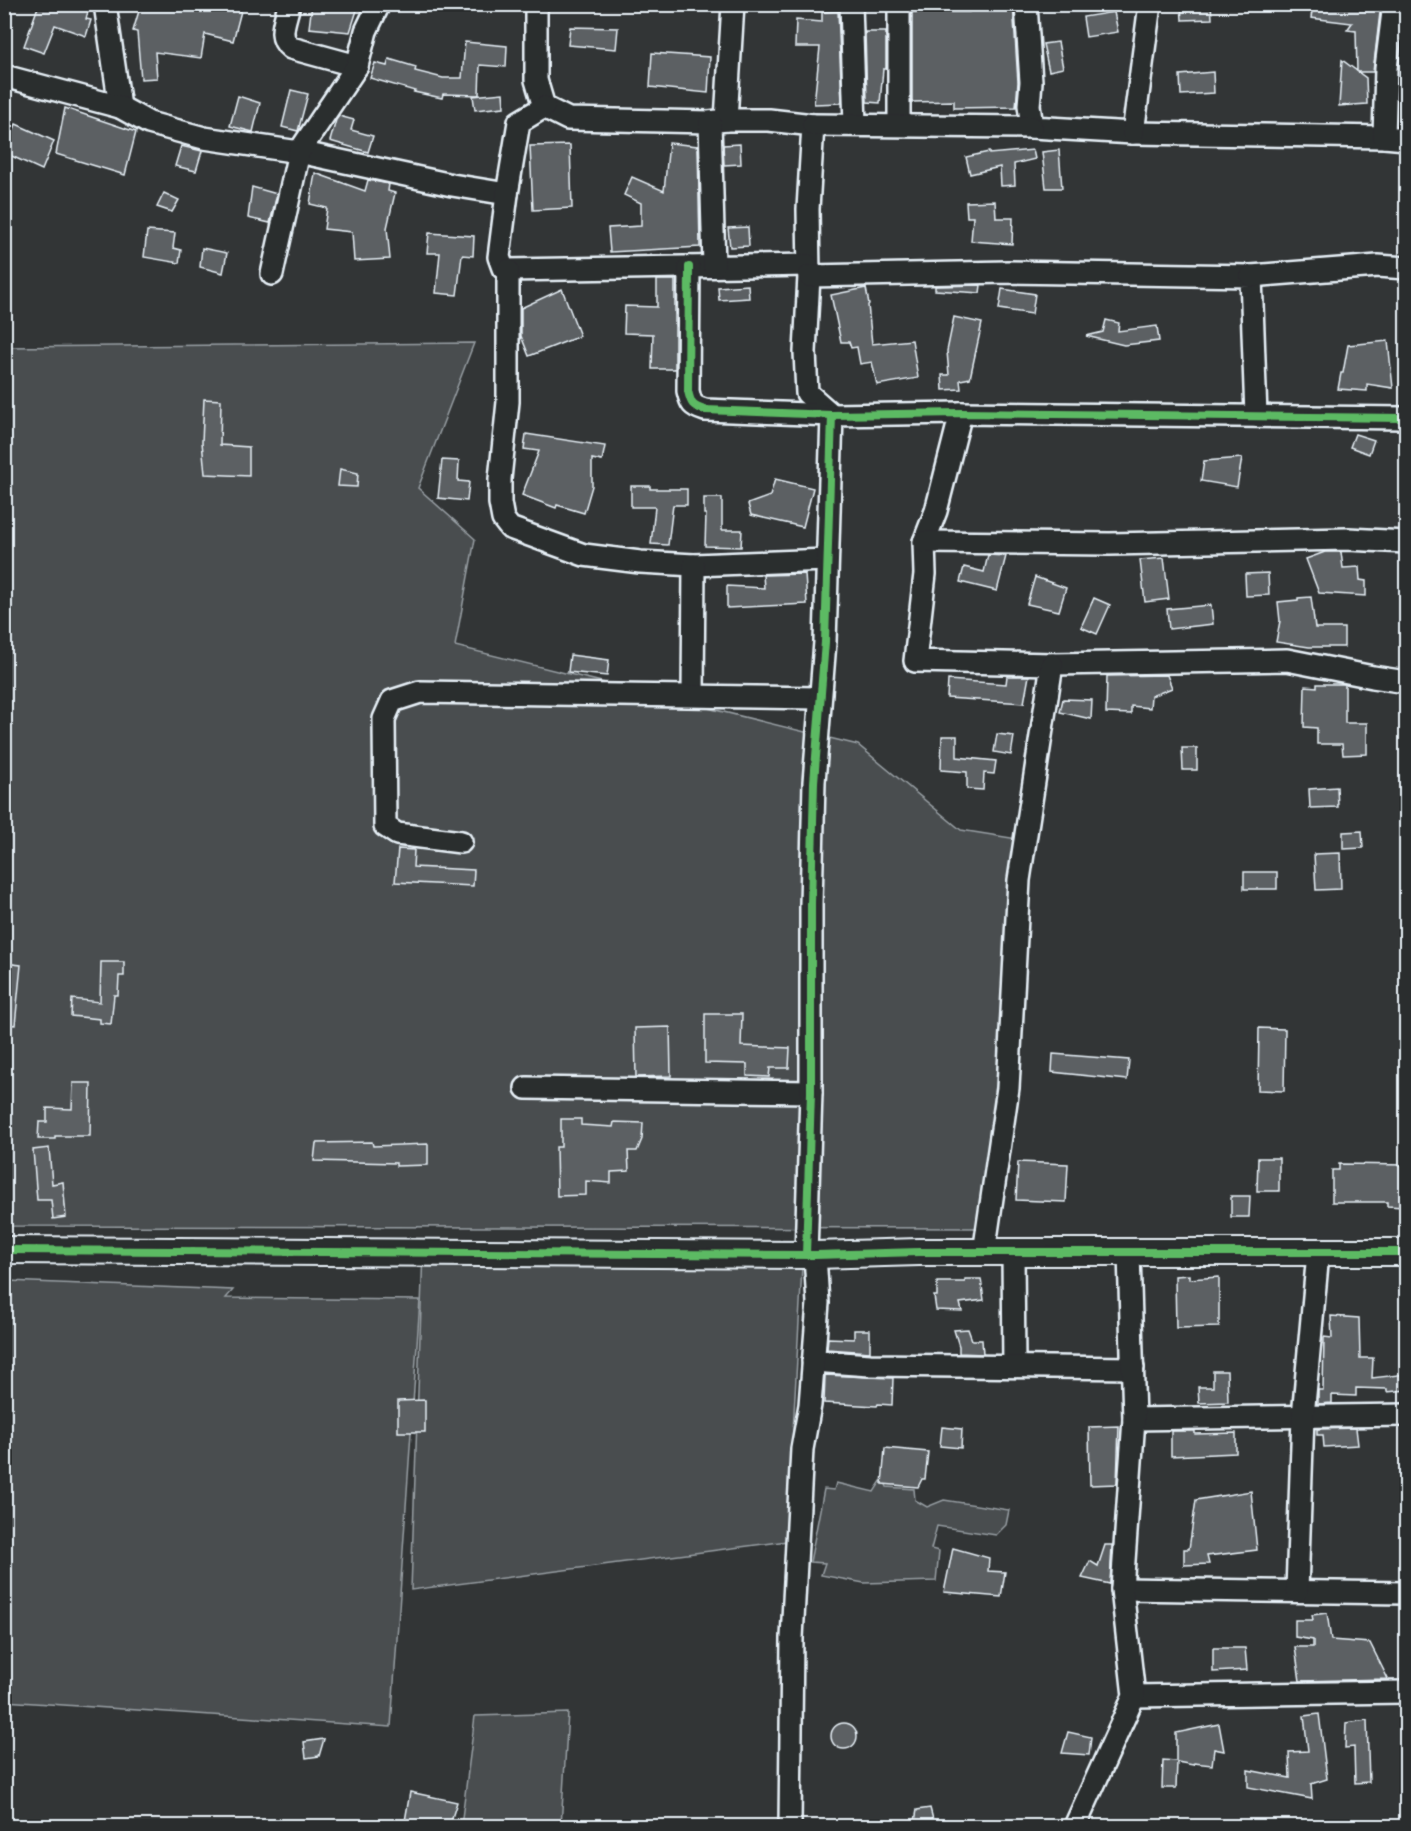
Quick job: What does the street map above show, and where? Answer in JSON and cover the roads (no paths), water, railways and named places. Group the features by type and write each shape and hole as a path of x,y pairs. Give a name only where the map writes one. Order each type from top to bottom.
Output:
{"street":[{"path":"105,4 120,107"},
{"path":"290,4 282,37 285,44 291,48 357,66"},
{"path":"272,274 299,152 357,66 366,31 379,4"},
{"path":"536,4 536,80 544,107 568,119 769,120 813,125 1032,127 1133,133 1407,138"},
{"path":"714,266 718,121 733,4"},
{"path":"851,4 855,125"},
{"path":"899,4 899,125"},
{"path":"1026,4 1029,21 1031,82 1029,105 1032,127"},
{"path":"1133,133 1150,4"},
{"path":"1384,137 1386,68 1394,4"},
{"path":"4,76 120,107 149,123 204,138 299,152 452,185 507,194"},
{"path":"544,107 519,122 499,257 503,268 508,270 714,266 809,270 1251,276 1378,266 1407,268"},
{"path":"813,125 808,209 809,270 805,352 807,393 832,415"},
{"path":"689,267 688,391 691,403 705,410 832,415 961,413 1407,418"},
{"path":"508,270 508,402 500,479 500,503 503,519 510,528 584,555 640,562 694,565 828,560"},
{"path":"1251,276 1256,416"},
{"path":"961,413 936,511 924,542 926,574 915,661 1052,664 1287,660 1407,682"},
{"path":"790,1827 790,1711 801,1449 810,1405 818,1303 810,1255 811,904 814,782 825,642 832,415"},
{"path":"924,542 1110,544 1348,539 1407,542"},
{"path":"693,695 694,565"},
{"path":"984,1252 1008,1088 1019,880 1052,664"},
{"path":"461,842 397,834 385,825 384,719 392,702 420,692 819,698"},
{"path":"526,1088 811,1092"},
{"path":"4,1250 810,1255 919,1252 1407,1252"},
{"path":"1013,1253 1014,1366"},
{"path":"1075,1827 1134,1696 1122,1589 1134,1419 1129,1253"},
{"path":"1297,1591 1303,1416 1318,1253"},
{"path":"813,1361 870,1365 1133,1368"},
{"path":"1134,1419 1407,1415"},
{"path":"1122,1589 1407,1593"},
{"path":"1134,1696 1407,1692"}]}
